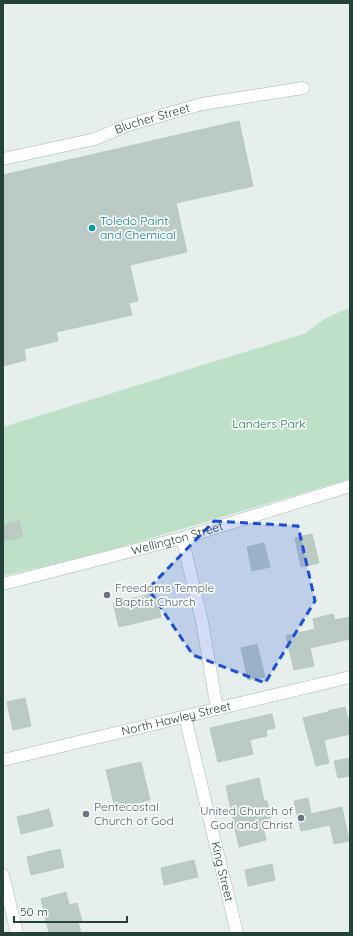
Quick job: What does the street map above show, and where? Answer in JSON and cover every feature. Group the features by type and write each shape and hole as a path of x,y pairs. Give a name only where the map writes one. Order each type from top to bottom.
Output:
{"street":[{"name":"Blucher Street","path":"3,159 95,139 128,124 202,104 303,88"},
{"name":"Wellington Street","path":"3,584 182,538 350,486"},
{"path":"182,538 202,621 217,709"},
{"name":"North Hawley Street","path":"3,760 350,677"},
{"name":"King Street","path":"186,717 237,933"},
{"path":"3,875 17,933"}],"highlighted area":[{"path":"214,521 298,526 315,601 265,683 193,655 148,589"}],"green space":[{"name":"Landers Park","path":"350,308 350,479 104,552 3,576 3,427 306,333 326,318"}],"building":[{"name":"Toledo Paint and Chemical","path":"239,121 253,186 176,203 187,252 130,265 138,301 129,303 132,315 56,332 58,341 24,349 26,360 3,366 3,175"},
{"path":"19,521 23,537 3,541 3,525"},
{"path":"312,534 319,563 301,567 295,538"},
{"path":"264,543 270,567 252,571 247,547"},
{"path":"155,593 161,617 119,627 113,603"},
{"path":"333,614 335,620 350,617 350,639 310,648 314,666 294,670 286,636 315,629 313,619"},
{"path":"257,644 265,677 248,680 241,648"},
{"path":"25,698 31,726 13,730 7,702"},
{"path":"345,707 350,727 350,734 324,740 329,763 316,766 303,718"},
{"path":"272,714 275,728 266,730 267,736 250,740 253,754 218,762 210,728"},
{"path":"350,758 350,776 338,778 334,761"},
{"path":"141,762 150,800 115,808 106,770"},
{"path":"259,778 264,801 267,801 271,818 261,820 266,840 239,847 226,786"},
{"path":"308,798 311,814 342,807 349,841 334,844 330,825 301,831 294,801"},
{"path":"49,809 53,826 21,834 17,817"},
{"path":"60,849 64,867 31,875 27,857"},
{"path":"194,860 198,877 164,885 161,868"},
{"path":"272,864 275,880 248,886 245,870"},
{"path":"66,892 69,905 77,903 82,921 78,922 81,933 49,933 41,899"}],"place":[{"name":"Toledo Paint and Chemical","path":"92,228"},
{"name":"Freedoms Temple Baptist Church","path":"107,595"},
{"name":"Pentecostal Church of God","path":"86,814"},
{"name":"United Church of God and Christ","path":"301,818"}]}
